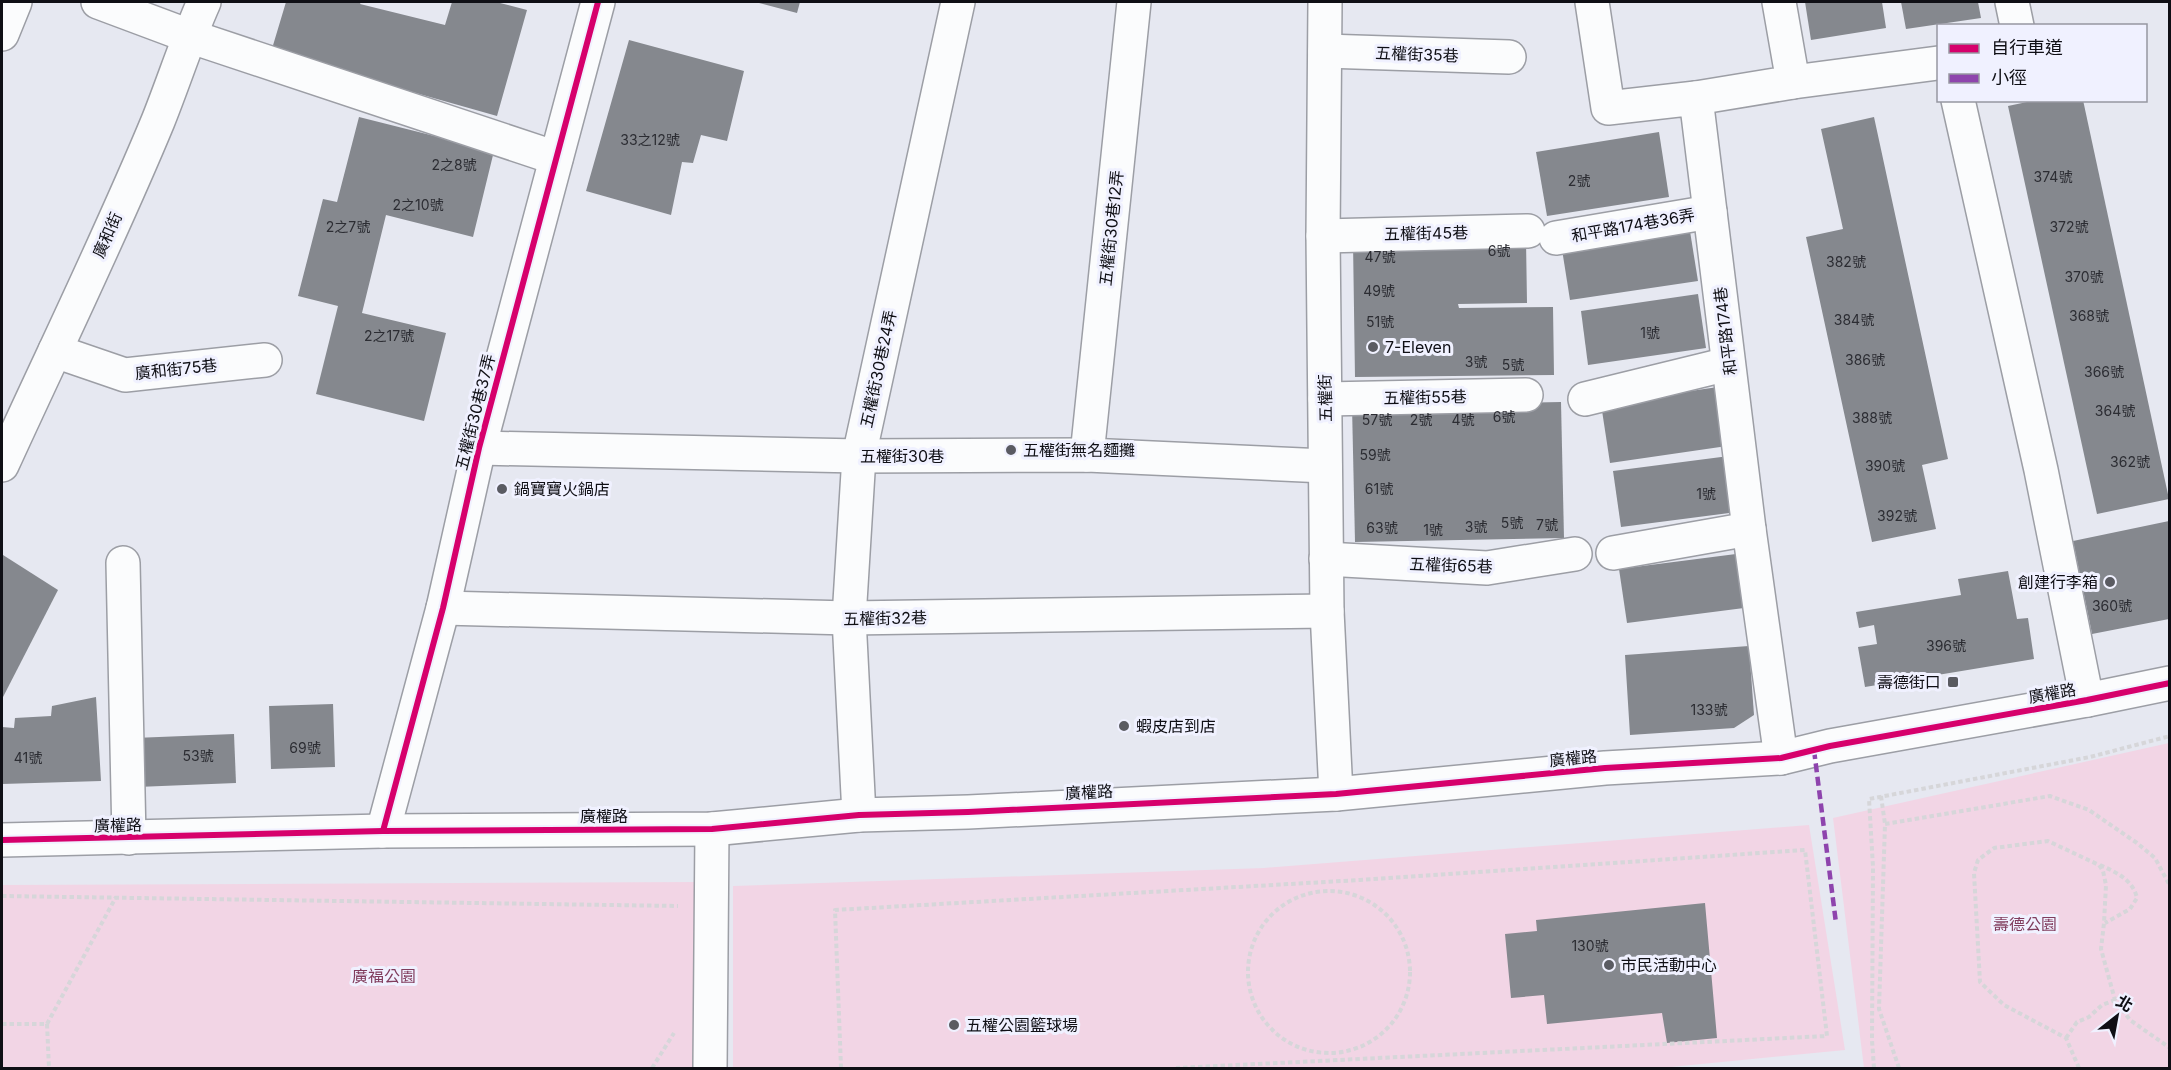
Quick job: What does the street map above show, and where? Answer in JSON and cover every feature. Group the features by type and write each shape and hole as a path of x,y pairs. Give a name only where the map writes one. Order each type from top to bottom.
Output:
{"street":[{"path":"2,34 15,2"},
{"path":"98,2 189,36 556,159"},
{"name":"廣和街","path":"2,465 158,120 204,2"},
{"name":"五權街30巷37弄","path":"383,831 442,608 479,448 598,2"},
{"name":"五權街30巷24弄","path":"859,815 849,618 859,456 958,2"},
{"name":"五權街30巷12弄","path":"1087,455 1134,2"},
{"name":"五權街","path":"1325,2 1323,236 1326,559 1336,794"},
{"path":"1592,2 1608,108 1696,98 1793,82 1937,63"},
{"path":"1779,2 1793,82"},
{"path":"2012,2 2017,24"},
{"name":"五權街35巷","path":"1325,51 1509,57"},
{"name":"和平路174巷","path":"1696,98 1749,529 1781,758"},
{"path":"1958,102 2041,470 2088,700"},
{"name":"和平路174巷36弄","path":"1542,235 1710,212"},
{"name":"五權街45巷","path":"1323,236 1542,235"},
{"name":"廣和街75巷","path":"55,351 125,375 265,360"},
{"path":"1585,399 1728,364"},
{"name":"五權街55巷","path":"1324,399 1526,395"},
{"name":"五權街30巷","path":"479,448 859,456 1087,455 1325,466"},
{"path":"1613,553 1749,529"},
{"name":"五權街65巷","path":"1326,559 1487,568 1575,554"},
{"path":"123,562 129,838"},
{"name":"五權街32巷","path":"442,608 849,618 1327,611"},
{"name":"廣權路","path":"2,840 383,831 712,829 859,815 1336,794 1605,768 1781,758 1830,746 2088,700 2169,683"},
{"path":"710,1068 712,829"}],"path":[{"path":"1874,1068 1872,1040 1873,867 1869,799 2090,757 2169,736"},
{"path":"1881,796 1885,824 1879,1009 1899,1068"},
{"path":"1885,824 2050,796 2089,810 2138,843 2155,858 2169,886"},
{"path":"2079,1068 2066,1038 2004,1005 1980,982 1974,873 1978,860 1994,848 2048,841 2117,873 2131,884 2137,898 2130,909 2104,924"},
{"path":"841,1068 835,910 1360,880 1804,850 1827,1036 1176,1068"},
{"path":"2099,865 2106,885 2101,949 2115,1000 2130,1020 2169,1048"},
{"path":"1320,890 1346,892 1370,901 1390,917 1404,939 1410,964 1409,990 1400,1014 1383,1033 1362,1047 1334,1054 1306,1050 1280,1038 1261,1017 1249,992 1247,963 1255,936 1271,913 1295,897 1320,890"},
{"path":"2,896 678,906 678,917"},
{"path":"49,1068 47,1024 116,897"},
{"path":"2066,1038 2077,1022 2089,1017 2102,1005 2115,1000"},
{"path":"2,1024 47,1024"},
{"path":"652,1068 676,1031"}],"green space":[{"name":"壽德公園","path":"2169,743 2169,1068 1864,1068 1833,818"},
{"path":"1809,825 1845,1050 1661,1068 733,1068 733,886 1264,868"},
{"name":"廣福公園","path":"699,882 695,1068 2,1068 2,885"}],"building":[{"path":"286,2 361,2 360,4 445,25 452,2 496,2 527,10 497,116 271,52"},
{"path":"755,2 800,2 797,13"},
{"path":"1805,2 1882,2 1886,28 1811,40"},
{"path":"1901,2 1978,2 1981,18 1906,29"},
{"path":"629,40 744,71 727,141 701,135 693,163 682,162 671,215 586,191"},
{"path":"2027,102 2083,102 2169,499 2097,514 2008,106"},
{"path":"359,117 494,151 473,237 386,215 362,313 446,333 424,421 316,394 338,306 298,296 323,199 337,202"},
{"path":"1874,117 1948,459 1922,465 1936,529 1872,542 1806,237 1843,229 1821,129"},
{"path":"1659,132 1669,197 1547,216 1536,152"},
{"path":"1689,225 1698,281 1570,300 1561,243"},
{"path":"1526,240 1527,303 1458,304 1459,308 1553,307 1554,375 1355,377 1353,242"},
{"path":"1698,294 1706,348 1588,365 1581,311"},
{"path":"1718,387 1727,446 1610,463 1601,404"},
{"path":"1561,402 1564,538 1355,542 1352,406"},
{"path":"1729,456 1737,512 1621,527 1613,471"},
{"name":"創建行李箱","path":"2169,521 2169,619 2092,634 2073,541"},
{"path":"1736,554 1744,608 1627,623 1619,569"},
{"path":"3,555 58,590 2,699 2,558"},
{"path":"2008,571 2017,619 2028,618 2034,659 1865,687 1858,647 1877,644 1874,625 1859,628 1856,612 1961,595 1958,579"},
{"path":"1749,646 1754,715 1734,728 1630,735 1625,655"},
{"path":"96,697 101,781 2,784 2,727 14,728 15,718 51,716 52,706"},
{"path":"333,704 335,767 271,769 269,706"},
{"path":"234,734 236,783 137,787 134,738"},
{"name":"市民活動中心","path":"1705,903 1717,1038 1667,1043 1662,1013 1547,1024 1544,995 1511,998 1505,934 1537,931 1536,920"}],"marked path":[{"path":"1814,750 1836,923"}],"cycle path":[{"path":"383,831 443,608 479,448 598,2"},
{"path":"2,840 383,831 712,829 859,815 1336,794 1605,768 1781,758 1830,746 2170,683"}],"place":[{"name":"7-Eleven","path":"1373,347"},
{"name":"五權街無名麵攤","path":"1011,450"},
{"name":"鍋寶寶火鍋店","path":"502,489"},
{"name":"創建行李箱","path":"2110,582"},
{"name":"壽德街口","path":"1953,682"},
{"name":"蝦皮店到店","path":"1124,726"},
{"name":"市民活動中心","path":"1609,965"},
{"name":"五權公園籃球場","path":"954,1025"}]}
